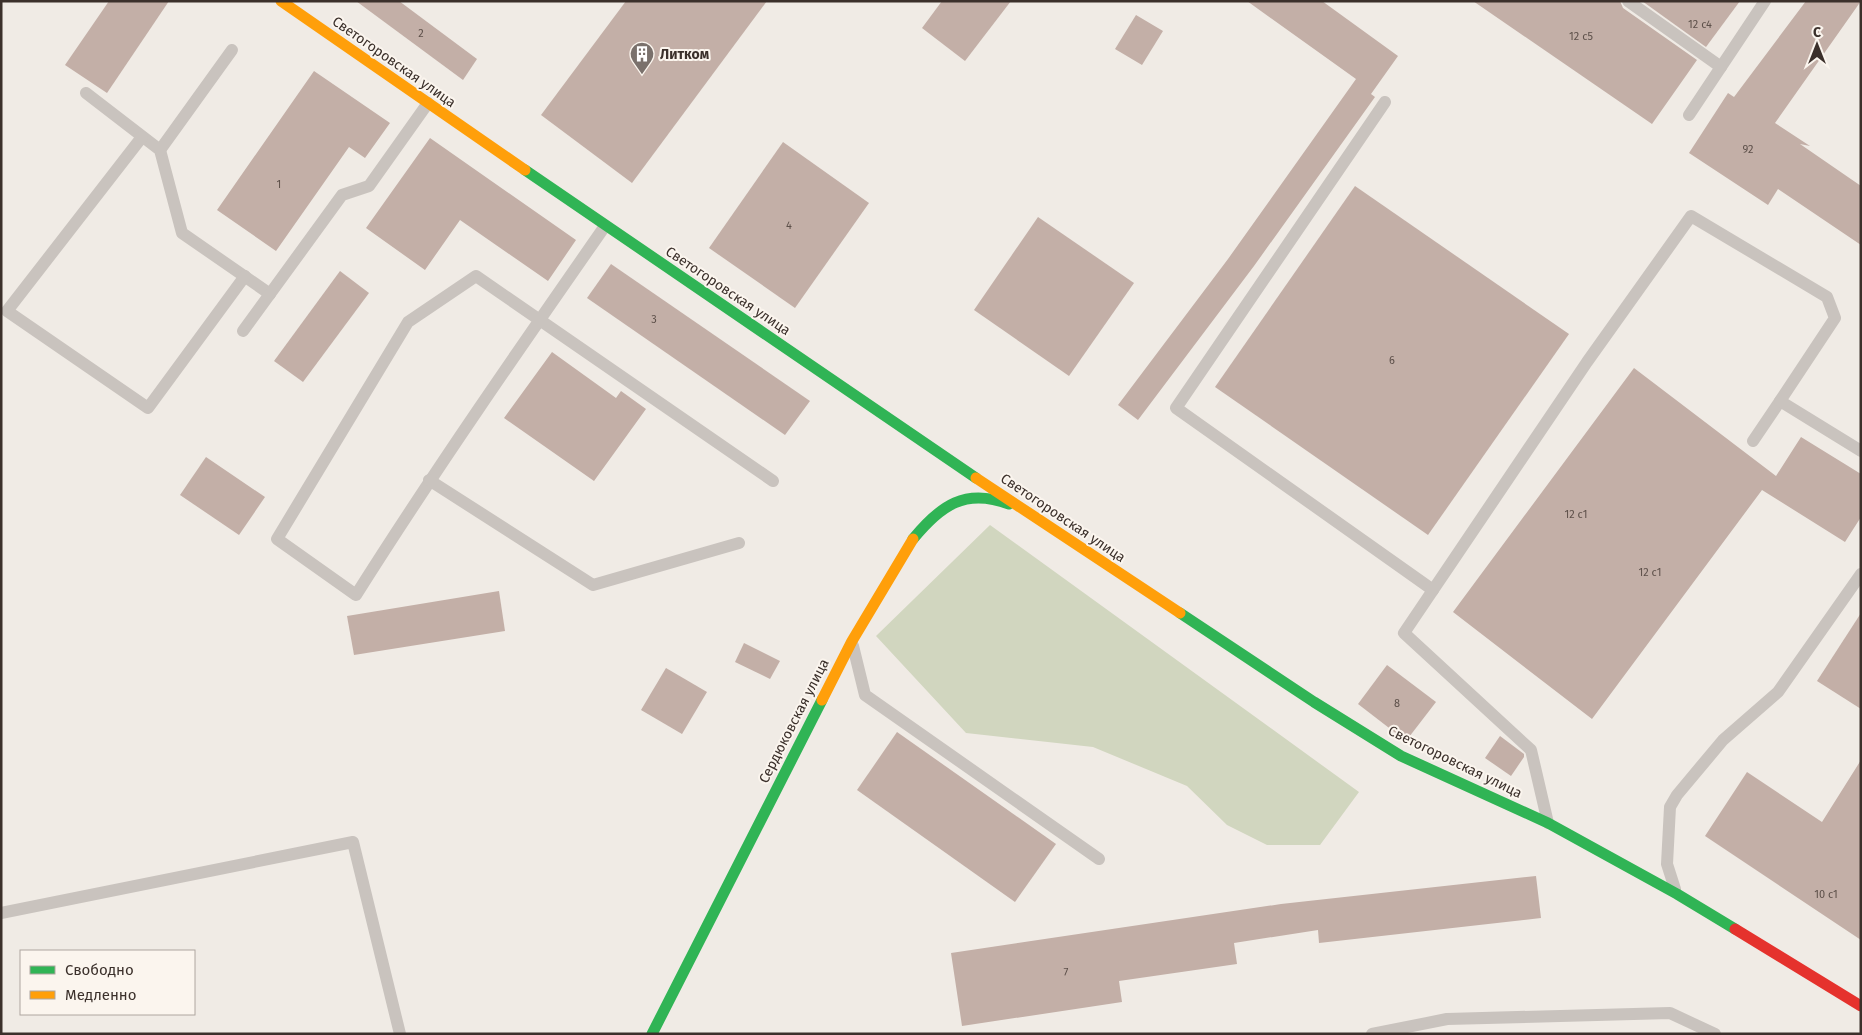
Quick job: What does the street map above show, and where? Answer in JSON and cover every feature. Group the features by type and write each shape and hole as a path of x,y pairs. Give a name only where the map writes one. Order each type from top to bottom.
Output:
{"street":[{"name":"Светогоровская улица","path":"281,1 605,226 1022,509 1314,702 1401,756 1548,823 1677,894 1861,1006"},
{"name":"Сердюковская улица","path":"652,1034 852,641 912,540 931,517 958,500 995,499 1022,509"}],"lane":[{"path":"1628,1 1721,67"},
{"path":"1689,115 1765,1"},
{"path":"160,150 232,50"},
{"path":"86,93 160,150 182,233 270,294"},
{"path":"1385,102 1176,408 1433,590"},
{"path":"243,330 342,194 370,186 428,103"},
{"path":"142,137 8,311 148,408 245,276"},
{"path":"1548,823 1531,750 1404,634 1587,362 1691,216 1827,297 1835,318 1753,441"},
{"path":"605,226 540,320 429,480 356,595 277,540 408,322 476,276 540,320 773,481"},
{"path":"1780,401 1861,451"},
{"path":"429,480 593,586 739,543"},
{"path":"1677,894 1667,864 1670,807 1677,795 1723,740 1778,692 1861,574"},
{"path":"852,641 865,695 1100,859"},
{"path":"1,913 353,842 400,1034"},
{"path":"1372,1034 1447,1019 1670,1013 1716,1034"}],"green space":[{"path":"990,525 1359,792 1320,845 1267,845 1227,825 1187,786 1093,747 966,733 876,636"}],"building":[{"path":"109,1 169,1 107,93 65,65"},
{"path":"356,1 399,1 477,59 463,80"},
{"name":"Литком","path":"626,1 767,1 632,183 541,115"},
{"path":"942,1 1011,1 965,61 922,28"},
{"path":"1247,1 1322,1 1398,56 1371,94 1375,97 1254,266 1138,420 1118,405 1228,259 1356,79"},
{"path":"1473,1 1620,1 1623,8 1697,60 1652,124"},
{"path":"1642,1 1740,1 1706,47"},
{"path":"1806,1 1861,1 1775,123 1810,146 1800,144 1861,186 1861,245 1778,189 1768,205 1689,153 1728,93 1734,97"},
{"path":"1136,15 1163,31 1142,65 1115,49"},
{"path":"314,71 390,123 365,158 349,147 276,251 217,210"},
{"path":"430,138 576,240 548,281 460,220 425,270 366,228"},
{"path":"783,142 869,203 795,308 709,248"},
{"path":"1355,186 1569,334 1428,535 1215,387"},
{"path":"1038,217 1134,283 1069,376 974,310"},
{"path":"611,264 810,401 785,435 587,298"},
{"path":"340,271 369,293 303,382 274,361"},
{"path":"552,352 616,398 621,391 646,409 594,481 504,418"},
{"path":"1634,368 1776,476 1801,437 1861,474 1861,517 1845,542 1762,490 1592,719 1453,612"},
{"path":"206,457 265,497 239,535 180,495"},
{"path":"499,591 505,631 354,655 347,616"},
{"path":"1861,613 1861,709 1817,681"},
{"path":"744,643 780,661 770,679 735,662"},
{"path":"1387,665 1436,702 1406,741 1358,704"},
{"path":"666,668 707,692 682,734 641,710"},
{"path":"897,732 1056,844 1015,902 857,790"},
{"path":"1500,736 1524,754 1524,757 1511,776 1485,758"},
{"path":"1861,760 1861,940 1705,836 1747,772 1822,822"},
{"path":"1536,876 1541,918 1319,943 1318,930 1234,943 1237,964 1119,981 1122,1002 962,1026 951,953 1281,904"}],"traffic: fast":[{"path":"525,170 976,478"},
{"path":"913,539 934,517 955,503 979,498 1009,504"},
{"path":"1180,613 1314,702 1401,756 1548,823 1677,894 1735,929"},
{"path":"652,1034 822,700"}],"traffic: slow":[{"path":"281,1 525,170"},
{"path":"976,478 1180,613"},
{"path":"822,700 852,641 913,539"}],"traffic: jam":[{"path":"1735,929 1861,1006"}],"place":[{"name":"Литком","path":"642,75"}]}
